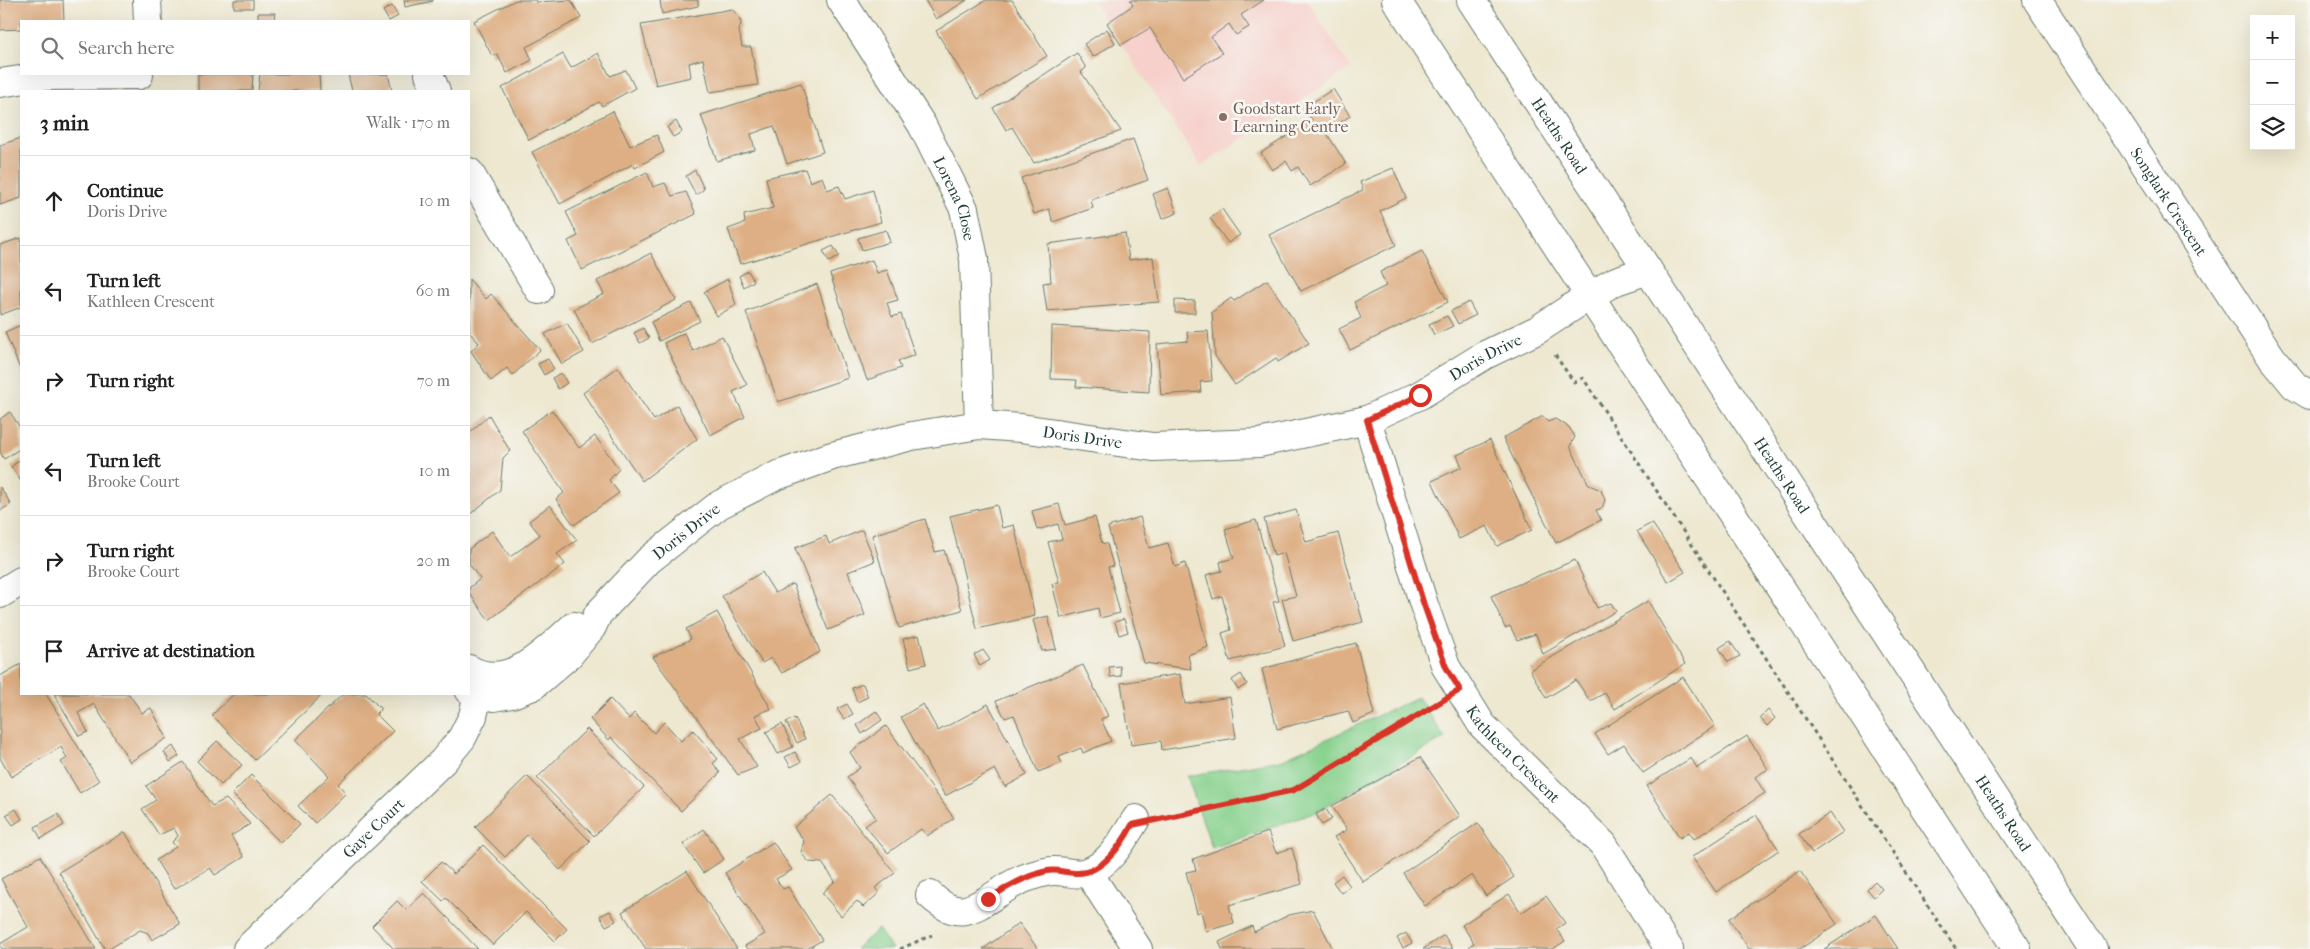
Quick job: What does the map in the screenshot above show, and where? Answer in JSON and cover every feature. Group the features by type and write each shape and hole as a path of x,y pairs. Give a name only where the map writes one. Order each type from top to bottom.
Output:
{"street":[{"name":"Lorena Close","path":"841,0 922,125 964,209 974,259 979,425"},
{"path":"1396,0 2017,949"},
{"name":"Heaths Road","path":"1471,0 2093,949"},
{"name":"Songlark Crescent","path":"2037,0 2272,358 2295,386 2310,395"},
{"path":"429,75 436,90"},
{"path":"0,83 46,76 130,80"},
{"path":"470,174 539,290"},
{"name":"Doris Drive","path":"474,681 494,697 512,694 533,686 569,655 592,628 598,614 649,560 720,504 776,476 840,454 912,436 979,425 1020,428 1153,446 1259,443 1367,420 1420,395 1485,356 1537,330 1616,281 1648,270"},
{"name":"Kathleen Crescent","path":"1367,420 1424,605 1446,667 1482,725 1603,844 1669,949"},
{"path":"0,594 20,582"},
{"name":"Gaye Court","path":"247,949 443,761 462,738 473,716 474,681"},
{"path":"930,895 950,910 962,911 974,908 1005,888 1040,874 1060,869 1076,874 1088,872 1115,851 1134,822"},
{"path":"1088,872 1138,949"}],"path":[{"path":"1537,330 1574,382 1583,378 1956,949"},
{"path":"1134,822 1294,790 1460,690"}],"shaded area":[{"name":"Goodstart Early Learning Centre","path":"1092,0 1307,0 1351,68 1201,166"}],"green space":[{"path":"1418,697 1445,738 1314,813 1212,848 1187,776 1281,760"},
{"path":"878,929 892,949 855,949"}],"building":[{"path":"0,0 63,0 64,20 20,20 20,29 0,30"},
{"path":"234,0 253,0 253,8 234,8"},
{"path":"404,0 433,0 433,1 405,7"},
{"path":"516,0 536,0 536,2 571,0 581,18 526,47 532,60 507,73 497,54 492,56 474,21"},
{"path":"660,0 698,0 698,6 662,14"},
{"path":"925,0 967,0 936,19"},
{"path":"986,0 1012,0 1047,56 978,99 936,31"},
{"path":"1130,0 1264,0 1241,15 1249,27 1236,35 1229,24 1211,37 1222,53 1183,78 1150,28 1121,45 1107,23 1133,5"},
{"path":"392,6 398,16 388,20 383,11"},
{"path":"732,9 739,17 741,24 739,30 742,47 751,47 758,85 710,92 703,59 689,63 691,77 656,85 641,25"},
{"path":"258,13 275,13 274,20 258,20"},
{"path":"1107,29 1115,43 1093,57 1084,44"},
{"path":"598,53 610,76 626,70 635,88 602,106 599,102 529,140 502,88 563,54 571,68"},
{"path":"1077,53 1086,68 1081,72 1121,131 1034,163 1012,127 1006,130 993,108"},
{"path":"198,75 253,75 252,90 198,90"},
{"path":"260,75 319,75 320,90 258,90"},
{"path":"348,75 388,75 392,90 352,90"},
{"path":"801,83 823,152 787,164 774,126 751,134 755,150 717,161 701,115"},
{"path":"1333,89 1350,116 1326,132 1346,164 1310,186 1298,167 1292,171 1286,161 1272,170 1261,153 1312,120 1304,108"},
{"path":"613,111 630,146 657,135 664,152 635,168 633,164 560,204 532,152"},
{"path":"676,121 682,132 673,137 667,127"},
{"path":"20,138 20,198 0,205 0,145"},
{"path":"1133,139 1148,180 1091,200 1093,208 1053,222 1049,209 1034,214 1021,178"},
{"path":"1393,168 1406,198 1380,211 1396,245 1301,291 1269,235 1363,190 1360,182"},
{"path":"805,169 810,182 822,177 827,190 839,186 845,199 873,190 881,222 740,264 728,229 745,223 744,215 773,208 766,178"},
{"path":"695,170 704,189 696,195 686,176"},
{"path":"647,172 653,187 665,183 672,196 686,192 696,214 582,270 568,241 578,236 566,212"},
{"path":"1168,188 1177,213 1162,219 1153,194"},
{"path":"1222,209 1240,235 1228,243 1210,218"},
{"path":"886,230 890,242 862,250 858,238"},
{"path":"1125,233 1129,260 1153,257 1159,302 1047,311 1043,283 1051,282 1048,244"},
{"path":"20,238 20,307 0,315 0,245"},
{"path":"833,246 839,256 829,262 823,251"},
{"path":"1422,251 1448,302 1350,350 1339,329 1361,318 1354,302 1386,286 1380,272"},
{"path":"651,253 676,300 592,344 574,309 604,294 597,281"},
{"path":"872,260 877,273 887,270 898,300 887,303 892,317 901,314 915,355 898,361 901,368 867,380 830,274"},
{"path":"748,271 754,281 744,287 739,276"},
{"path":"728,279 736,305 717,316 704,292"},
{"path":"470,280 486,299 491,294 540,350 513,375 507,368 491,381 471,351 479,343 470,333"},
{"path":"1267,280 1309,343 1278,362 1276,358 1235,385 1215,356 1212,312 1231,298 1234,301"},
{"path":"817,284 848,378 778,402 746,312"},
{"path":"1175,300 1195,301 1195,313 1175,313"},
{"path":"1469,302 1476,315 1458,324 1451,311"},
{"path":"691,303 700,321 659,341 651,322"},
{"path":"1447,316 1453,326 1434,335 1429,324"},
{"path":"567,323 584,352 562,364 545,334"},
{"path":"20,325 20,369 5,332"},
{"path":"1052,326 1150,332 1149,392 1076,387 1077,380 1051,379"},
{"path":"643,328 649,338 640,343 634,333"},
{"path":"1208,331 1212,381 1200,382 1201,392 1161,395 1157,344 1188,341 1187,332"},
{"path":"684,333 693,351 722,336 747,385 733,392 745,417 710,435 664,343"},
{"path":"548,359 554,369 544,375 538,364"},
{"path":"618,367 654,420 677,405 697,439 642,481 583,393"},
{"path":"561,373 567,383 558,389 552,378"},
{"path":"552,410 579,448 595,436 619,469 609,480 619,493 574,525 556,499 564,493 522,431"},
{"path":"10,412 20,427 20,449 4,459 0,452 0,419"},
{"path":"489,415 510,451 503,458 500,490 470,514 470,432"},
{"path":"1543,416 1548,422 1555,419 1569,427 1575,437 1570,446 1589,485 1601,490 1605,500 1602,508 1596,510 1601,520 1556,543 1503,438"},
{"path":"1490,440 1532,530 1497,546 1487,526 1459,539 1432,481 1462,467 1457,455"},
{"path":"20,460 20,480 11,467"},
{"path":"0,487 11,504 0,511"},
{"path":"1059,504 1065,525 1095,517 1102,543 1107,544 1113,566 1108,567 1120,613 1100,618 1098,608 1061,618 1052,584 1059,582 1048,542 1062,539 1058,524 1037,530 1032,511"},
{"path":"550,505 577,540 557,554 565,564 489,620 470,594 470,587 480,579 470,565 470,548 492,531 510,557 540,535 529,521"},
{"path":"997,505 1002,528 1014,525 1035,616 977,629 950,516"},
{"path":"1296,510 1306,542 1338,533 1363,622 1293,641 1282,599 1296,596 1284,553 1274,556 1264,519"},
{"path":"1140,517 1149,548 1168,543 1175,567 1185,563 1208,647 1188,655 1191,669 1144,663 1108,527"},
{"path":"925,519 935,552 944,550 962,610 899,628 872,535"},
{"path":"1256,520 1279,601 1273,602 1285,646 1230,661 1222,633 1231,630 1222,596 1213,599 1206,575 1222,571 1220,562 1234,558 1225,529"},
{"path":"1652,523 1685,572 1668,582 1637,531"},
{"path":"862,530 875,561 848,572 865,615 828,630 795,548 826,536 829,544"},
{"path":"1575,560 1597,608 1611,603 1616,611 1543,654 1536,634 1517,640 1510,626 1505,628 1491,596"},
{"path":"762,572 775,593 793,584 820,652 782,673 771,658 762,663 722,596"},
{"path":"1648,601 1685,664 1615,709 1605,693 1590,701 1576,680 1546,698 1530,670"},
{"path":"717,612 771,709 755,715 762,728 740,739 757,767 738,775 653,657 691,639 686,629"},
{"path":"1048,616 1056,649 1042,651 1033,620"},
{"path":"1124,619 1128,632 1119,635 1115,622"},
{"path":"919,635 926,664 910,668 903,639"},
{"path":"1730,641 1740,656 1728,662 1719,648"},
{"path":"1356,643 1374,714 1353,723 1348,711 1277,729 1262,669"},
{"path":"983,650 990,660 980,666 974,655"},
{"path":"20,665 20,695 47,695 99,781 80,793 61,762 67,758 61,747 11,777 0,758 0,676"},
{"path":"1083,665 1108,716 1101,719 1111,741 1083,753 1081,748 1059,757 1062,763 1038,772 1014,715 1005,718 996,701"},
{"path":"1120,666 1121,676 1110,677 1109,667"},
{"path":"1180,674 1185,704 1230,697 1236,738 1162,750 1161,741 1131,745 1121,683"},
{"path":"1241,674 1247,684 1238,690 1232,680"},
{"path":"1683,677 1715,726 1643,773 1624,744 1608,754 1595,734"},
{"path":"863,684 868,697 857,702 852,688"},
{"path":"55,695 130,695 142,713 151,708 167,738 130,762 94,704 78,713 88,732 79,736"},
{"path":"233,695 322,695 255,760 212,715"},
{"path":"342,695 367,695 381,709 376,714 393,731 338,784 346,793 315,823 298,806 329,776 295,740"},
{"path":"610,699 629,719 634,713 654,733 664,722 681,741 693,730 718,759 713,763 720,773 681,811 611,737 609,740 590,719"},
{"path":"847,704 853,714 844,719 837,709"},
{"path":"923,704 938,731 988,704 1027,775 1005,787 995,769 945,796 901,717"},
{"path":"1768,710 1775,718 1767,726 1760,718"},
{"path":"876,711 882,720 862,734 857,725"},
{"path":"795,718 805,739 797,743 786,722"},
{"path":"782,724 793,747 778,754 766,732"},
{"path":"886,726 954,818 927,836 921,829 888,853 865,826 876,818 847,777 860,768 850,752"},
{"path":"587,729 644,787 594,836 537,778"},
{"path":"1747,736 1768,769 1755,777 1765,793 1694,839 1689,832 1680,838 1647,786 1691,758 1697,768"},
{"path":"217,741 242,765 221,785 197,761"},
{"path":"173,746 179,756 170,762 164,752"},
{"path":"795,752 801,762 791,767 785,757"},
{"path":"1420,757 1460,816 1363,882 1334,837 1347,830 1332,806"},
{"path":"183,762 212,806 226,799 250,824 231,836 244,857 215,875 210,868 174,889 156,860 176,847 172,842 178,836 174,828 159,835 142,809 156,800 146,786"},
{"path":"251,775 300,824 281,843 232,794"},
{"path":"527,776 590,841 560,870 527,835 505,857 475,827"},
{"path":"832,795 895,873 875,888 879,893 863,907 857,901 841,916 822,893 835,881 822,863 809,862 801,853 804,841 794,827"},
{"path":"16,809 22,819 13,825 6,815"},
{"path":"1326,809 1332,819 1322,825 1316,814"},
{"path":"1830,813 1843,832 1812,853 1799,834"},
{"path":"58,814 64,825 41,839 35,827"},
{"path":"1756,815 1779,850 1716,892 1692,857"},
{"path":"1478,823 1514,877 1486,896 1472,875 1425,906 1403,873"},
{"path":"704,829 724,859 703,873 683,844"},
{"path":"125,832 180,924 152,940 148,933 140,930 109,949 105,949 59,872"},
{"path":"1268,832 1276,853 1292,848 1302,884 1229,905 1234,923 1206,931 1201,911 1197,913 1186,872 1196,870 1193,859"},
{"path":"773,842 792,870 776,879 783,889 788,887 822,940 807,949 747,949 745,946 765,934 725,873"},
{"path":"483,845 567,929 555,941 526,912 493,945 446,898 443,901 422,881 441,862 454,874"},
{"path":"40,856 96,949 2,949 0,944 28,927 1,879"},
{"path":"687,871 737,949 646,949 622,912"},
{"path":"1800,871 1837,924 1800,949 1749,949 1729,919"},
{"path":"1342,875 1350,886 1341,893 1333,882"},
{"path":"1875,881 1882,889 1874,897 1867,889"},
{"path":"424,893 478,949 394,949 372,926 397,901 406,910"},
{"path":"1509,894 1521,913 1546,896 1565,923 1556,929 1565,941 1553,949 1471,949 1469,946 1474,943 1462,925"},
{"path":"1313,910 1333,949 1222,949 1219,942 1252,926 1254,932 1289,915"},
{"path":"610,911 616,921 606,926 600,916"},
{"path":"1876,915 1898,949 1824,949"},
{"path":"1019,923 1038,949 983,949"},
{"path":"1406,933 1412,943 1403,948 1397,938"},
{"path":"1444,935 1453,949 1423,949"}],"place":[{"name":"Goodstart Early Learning Centre","path":"1223,117"}],"route":[{"path":"988,899 1025,878 1047,871 1060,869 1076,874 1088,872 1115,851 1132,825 1294,790 1460,690 1446,667 1424,605 1367,420 1420,395"}]}
